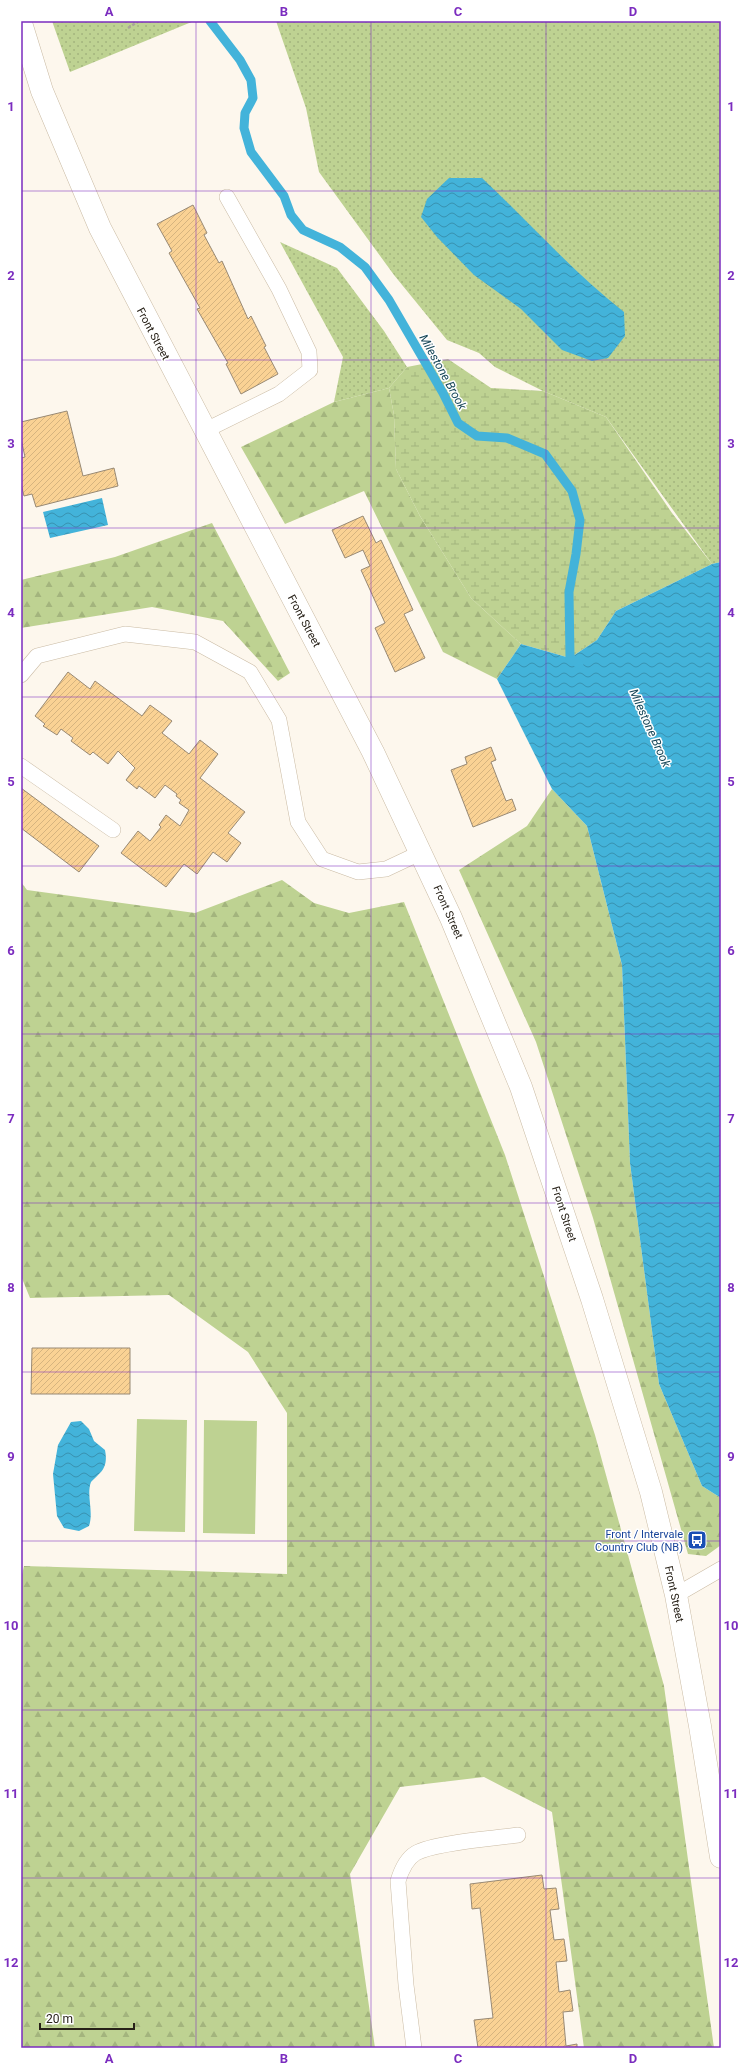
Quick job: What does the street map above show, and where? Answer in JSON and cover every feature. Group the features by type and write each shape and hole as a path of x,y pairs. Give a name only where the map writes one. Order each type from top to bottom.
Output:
{"main road":[{"name":"Front Street","path":"21,23 42,91 100,228 204,431 373,752 451,918 521,1087 592,1299 649,1484 676,1595 700,1726 721,1857"}],"lane":[{"path":"204,431 279,394 310,370 309,352 283,296 227,197"},
{"path":"21,675 37,656 125,634 195,642 250,672 279,720 298,822 322,858 358,872 386,869 420,853"},
{"path":"21,766 113,830"},
{"path":"676,1595 721,1569"},
{"path":"414,2048 406,1985 398,1881 401,1869 415,1854 433,1847 518,1835"}],"path":[{"path":"128,28 139,21"}],"green space":[{"path":"52,21 194,21 70,72"},
{"path":"276,21 721,21 721,562 712,564 606,417 543,391 495,367 479,353 447,340 394,275 319,172 306,108"},
{"path":"280,242 337,268 384,331 407,367 389,388 334,402 343,357"},
{"path":"448,359 491,388 543,391 606,417 672,513 712,564 616,611 597,640 570,658 521,644 471,598 420,516 396,469 394,415 389,388 407,367"},
{"path":"389,388 394,415 396,469 420,516 471,598 521,644 497,679 443,652 364,491 285,524 241,447 334,402"},
{"path":"212,523 290,673 278,681 223,621 152,607 21,628 21,580 115,557"},
{"path":"552,789 587,826 622,965 630,1163 659,1384 702,1486 721,1498 721,1545 706,1556 688,1554 593,1218 536,1042 459,870 527,826"},
{"path":"282,880 314,903 349,913 404,902 505,1155 595,1435 664,1686 714,2048 584,2048 552,1812 484,1777 400,1787 350,1874 375,2048 21,2048 21,1579 24,1566 287,1574 287,1413 248,1352 169,1295 30,1298 21,1276 21,882 27,890 195,913"},
{"path":"137,1419 187,1420 185,1532 134,1531"},
{"path":"204,1420 257,1421 255,1534 203,1533"}],"water":[{"path":"449,178 482,178 569,264 624,312 625,336 608,358 592,361 562,350 521,309 474,275 437,237 421,217 427,199"},
{"path":"102,498 108,525 50,538 43,512"},
{"path":"721,562 721,1498 702,1486 659,1384 630,1163 622,965 587,826 552,789 497,679 521,644 570,658 597,640 616,611 712,564"},
{"path":"81,1421 89,1429 94,1441 105,1450 106,1457 103,1470 91,1482 89,1492 91,1515 89,1526 79,1531 64,1528 57,1516 53,1474 58,1445 71,1422"}],"building":[{"path":"193,205 207,233 204,235 219,263 222,261 248,319 251,316 266,346 264,347 278,374 241,394 226,364 228,363 197,309 200,308 169,253 172,251 157,224"},
{"path":"67,411 83,476 114,468 118,486 36,507 32,494 24,496 21,484 21,458 25,457 21,439 21,422"},
{"path":"363,516 376,543 381,540 413,610 404,614 425,658 395,672 375,628 385,623 361,570 370,566 363,550 345,558 332,530"},
{"path":"68,672 90,689 95,681 142,716 150,705 172,721 162,733 189,754 200,740 218,754 200,778 245,812 228,833 241,843 227,862 213,852 197,874 184,864 166,887 121,853 138,831 150,841 161,827 159,825 166,815 180,826 189,810 179,803 181,800 176,796 177,794 165,785 155,798 139,786 137,789 126,780 135,768 118,751 108,764 93,752 90,755 71,741 73,738 61,729 57,735 43,726 45,724 35,716"},
{"path":"491,747 496,760 491,762 506,801 512,799 516,810 473,827 451,770 467,764 465,757"},
{"path":"21,788 99,846 79,872 21,828"},
{"path":"32,1348 130,1348 130,1394 31,1394"},
{"path":"542,1875 544,1889 556,1888 559,1909 550,1910 554,1940 564,1939 567,1961 556,1962 559,1992 570,1990 573,2011 563,2012 566,2046 577,2044 577,2048 478,2048 474,2020 493,2018 480,1908 472,1909 470,1884"}],"waterway":[{"name":"Milestone Brook","path":"210,21 240,60 251,80 253,98 245,113 244,128 251,152 284,196 291,215 303,230 340,247 365,267 389,300 443,393 458,423 477,436 507,438 545,454 572,491 580,520 569,592 570,658 579,664"}],"place":[{"name":"Front / Intervale Country Club (NB)","path":"697,1540"}]}
